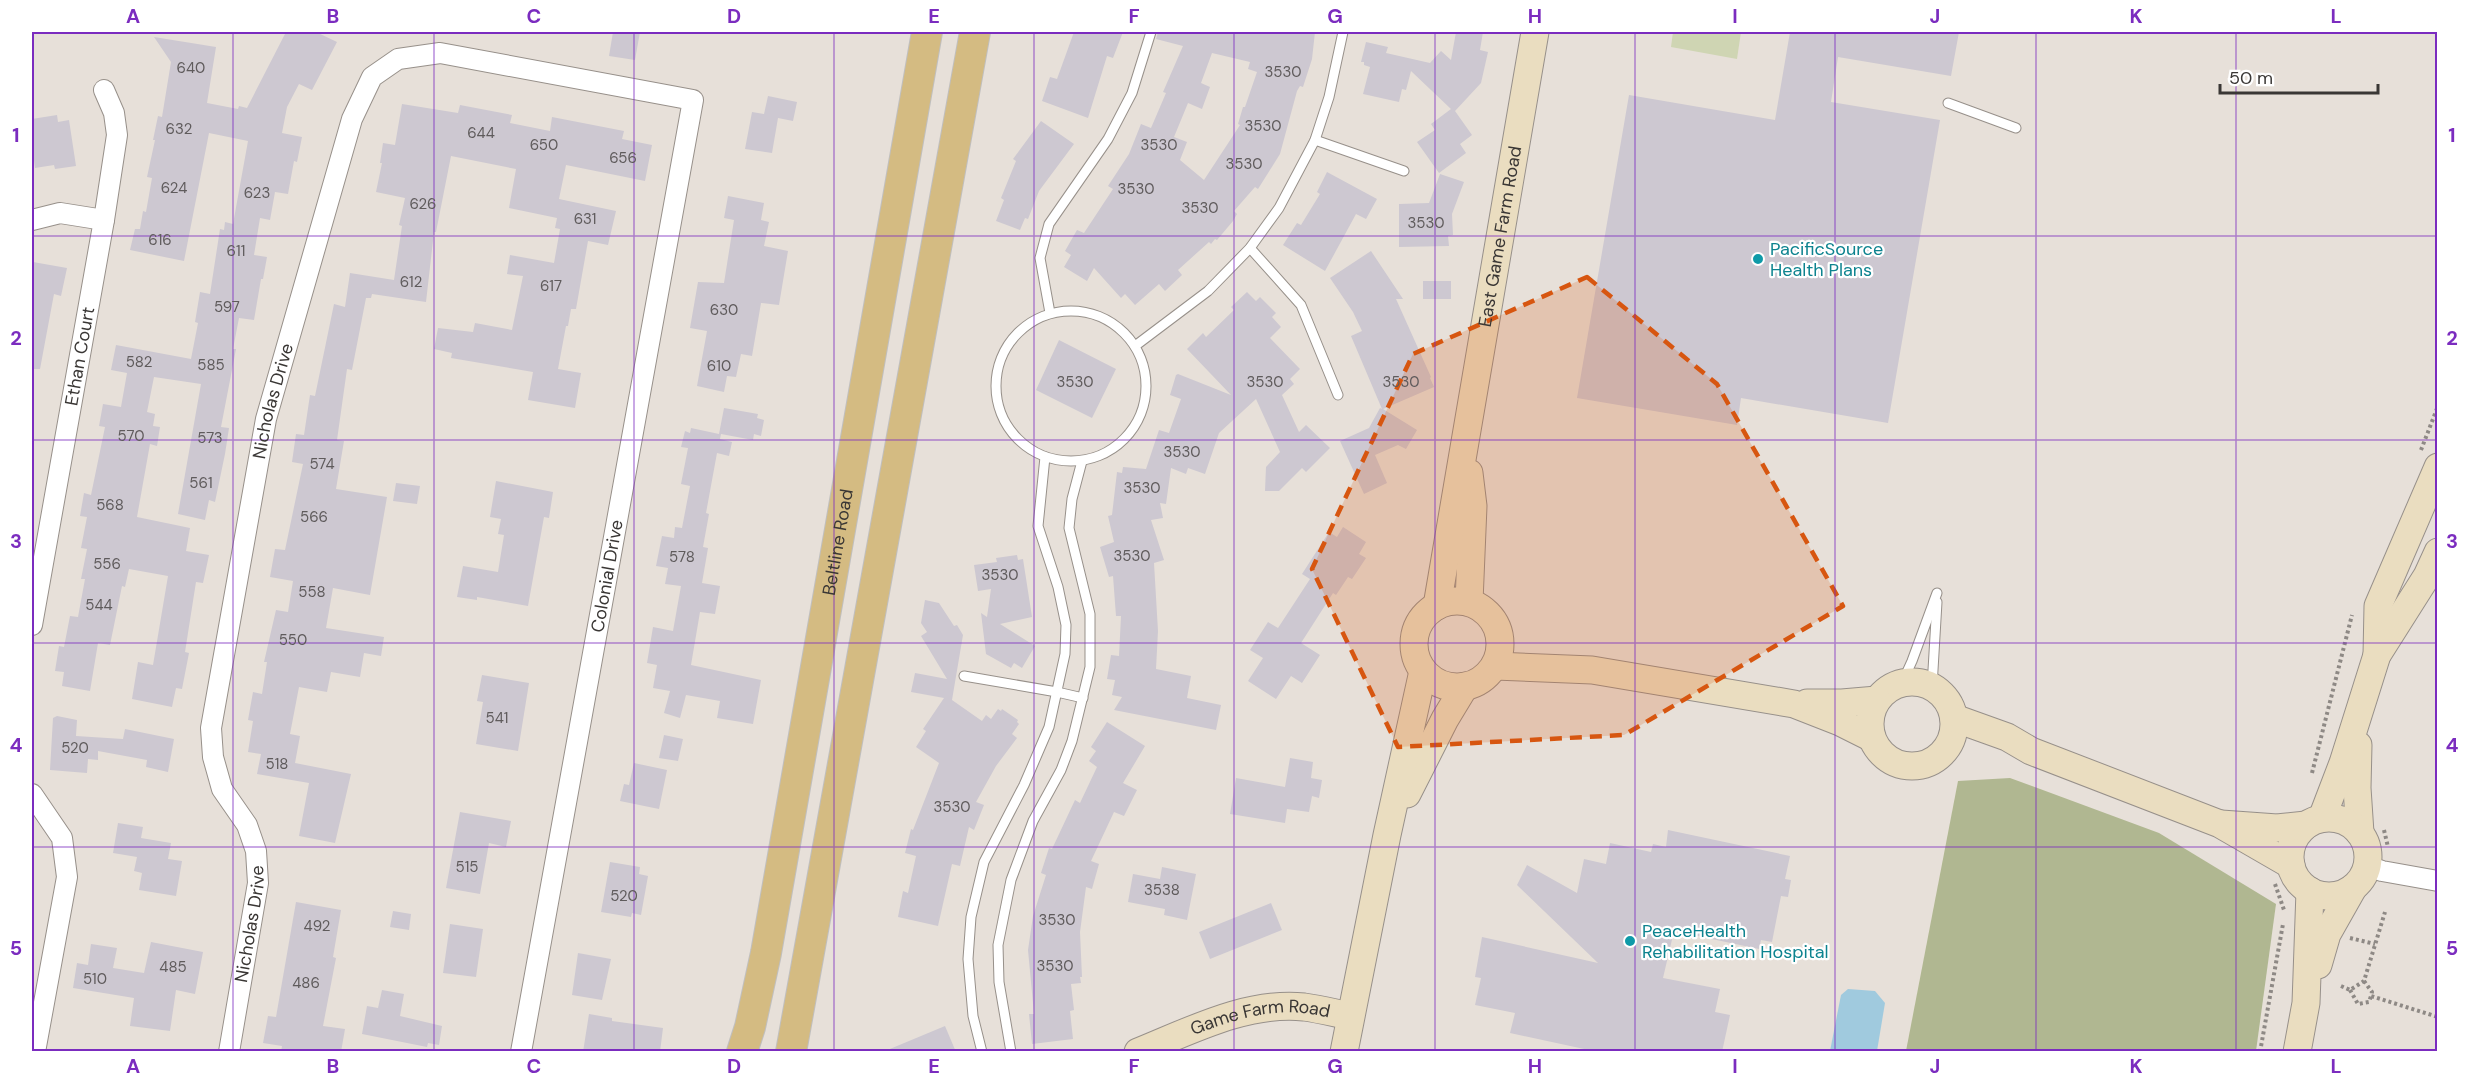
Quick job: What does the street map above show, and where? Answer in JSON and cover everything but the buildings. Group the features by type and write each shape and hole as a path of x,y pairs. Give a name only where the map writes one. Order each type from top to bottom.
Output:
{"main road":[{"name":"Beltline Road","path":"742,1052 750,1027 766,953 927,32"},
{"path":"796,1042 975,32"}],"street":[{"name":"East Game Farm Road","path":"1437,606 1534,32"},
{"name":"Nicholas Drive","path":"229,1052 258,883 256,850 247,825 222,789 213,757 211,728 266,419 352,119 372,77 398,59 440,53 693,100"},
{"name":"Ethan Court","path":"32,625 117,135 114,113 104,90"},
{"name":"Colonial Drive","path":"521,1052 693,100"},
{"path":"32,220 60,213 104,220"},
{"name":"East Game Farm Road","path":"1465,442 1473,506 1469,602"},
{"path":"2282,873 2296,836 2314,822 2336,785 2377,655 2379,606 2438,467"},
{"path":"2377,655 2427,576 2438,552"},
{"path":"1458,600 1469,602 1491,616 1498,628 1498,653 1477,683 1450,687 1435,681 1424,671 1416,654 1415,635 1427,613 1437,606 1458,600"},
{"path":"1498,653 1794,704 1840,722 1872,738"},
{"path":"1344,1052 1387,835 1424,671"},
{"path":"1917,682 1932,687 1947,700 1954,718 1954,732 1949,745 1932,762 1908,767 1886,758 1872,738 1869,725 1871,712 1877,700 1884,692 1902,683 1917,682"},
{"path":"1387,835 1444,719 1465,686"},
{"path":"1794,704 1817,701 1842,703 1877,700"},
{"path":"2360,710 2357,788 2360,833"},
{"path":"1954,718 2007,737 2031,751 2220,824 2277,828 2337,818 2350,824 2360,833 2366,843 2360,877 2327,934 2306,1003 2297,1052"},
{"path":"1949,745 1980,745 2031,751"},
{"path":"32,794 62,838 67,877 35,1052"},
{"path":"2220,824 2282,873 2295,875 2310,891 2332,896 2360,877 2382,871 2438,881"},
{"path":"2306,1003 2310,891"},
{"name":"Game Farm Road","path":"1138,1052 1227,1017 1259,1009 1304,1007 1350,1016"}],"lane":[{"path":"1050,313 1040,258 1049,224 1108,139 1132,93 1151,32"},
{"path":"1135,346 1208,291 1250,248 1279,208 1315,140 1329,96 1343,32"},
{"path":"1948,103 2016,128"},
{"path":"1315,140 1404,171"},
{"path":"1250,248 1301,305 1338,395"},
{"path":"1075,310 1098,315 1119,327 1135,346 1145,369 1146,394 1139,418 1125,439 1105,454 1082,461 1063,462 1045,457 1024,446 1008,429 998,407 995,383 1000,360 1011,339 1029,322 1050,313 1075,310"},
{"path":"982,1052 973,1016 968,959 971,917 984,862 1024,785 1049,727 1065,654 1066,625 1058,587 1038,526 1045,457"},
{"path":"1011,1052 1004,1021 998,945 1009,890 1034,821 1072,741 1083,698 1091,650 1090,614 1069,528 1072,499 1082,461"},
{"path":"1902,683 1937,593 1932,687"},
{"path":"964,676 1083,698"}],"path":[{"path":"2260,1052 2285,913 2282,873"},
{"path":"2350,990 2364,981 2385,912"},
{"path":"2349,938 2375,944"},
{"path":"2341,986 2350,990 2358,1004 2369,1002 2372,992 2364,981"},
{"path":"2371,996 2438,1017"}],"highlighted area":[{"path":"1587,277 1717,384 1843,606 1624,735 1398,747 1312,569 1413,354"}],"green space":[{"path":"1673,32 1741,32 1737,59 1671,47"},
{"path":"2010,778 2159,833 2276,904 2256,1051 1906,1051 1958,781"}],"water":[{"path":"1848,989 1875,991 1885,1003 1877,1051 1830,1051 1841,995"}],"place":[{"name":"PacificSource Health Plans","path":"1758,259"},
{"name":"PeaceHealth Rehabilitation Hospital","path":"1630,941"}]}
